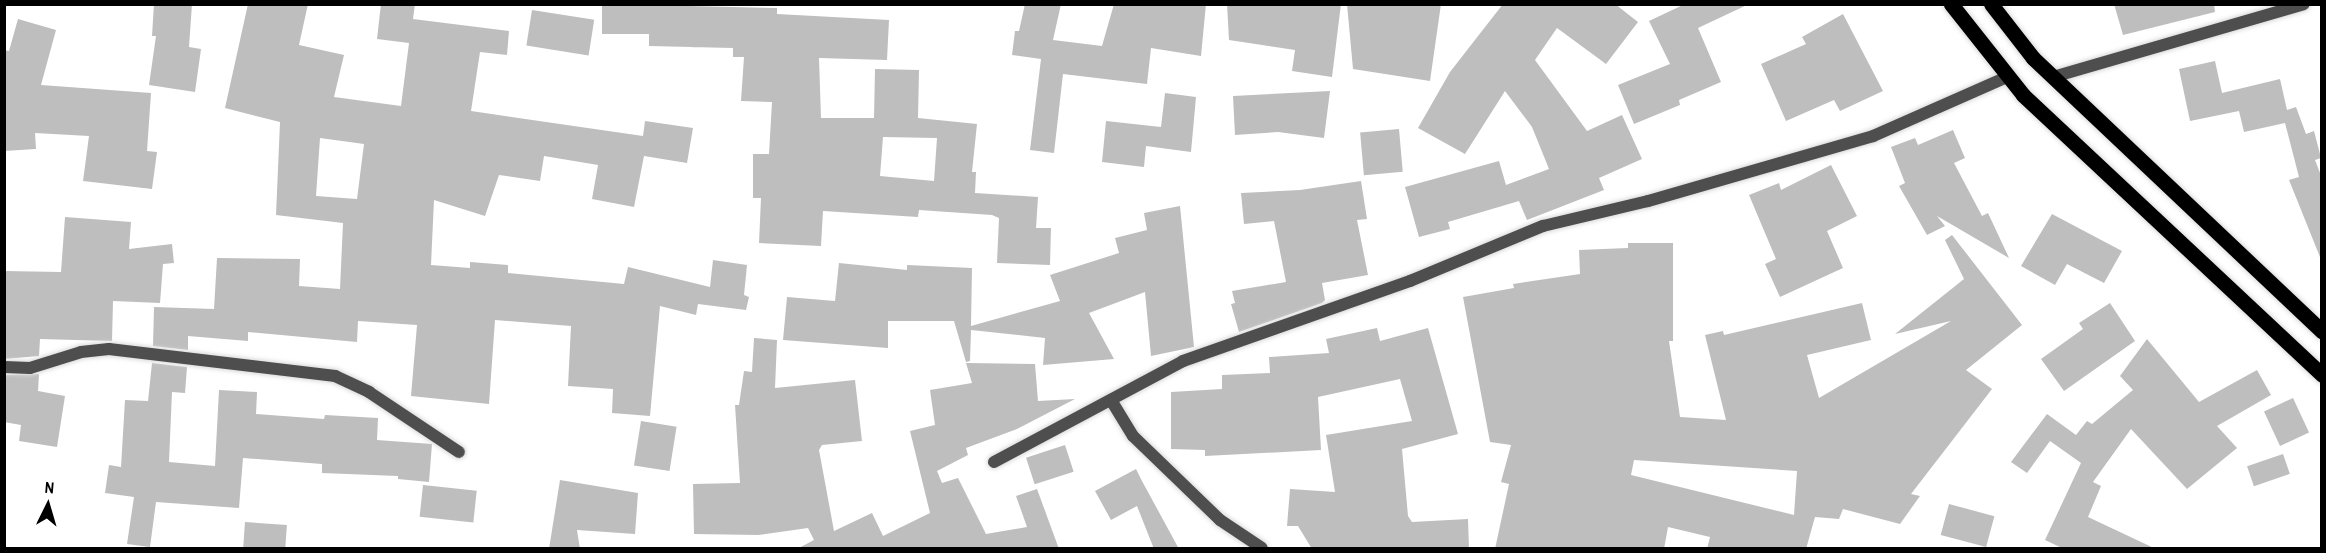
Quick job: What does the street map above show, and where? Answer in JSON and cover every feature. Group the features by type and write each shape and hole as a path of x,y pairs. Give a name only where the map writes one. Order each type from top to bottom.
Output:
{"main road":[{"path":"1951,4 2007,77 2322,375"},
{"path":"1991,4 2032,58 2322,331"}],"street":[{"path":"2053,77 2304,4"},
{"path":"994,462 1183,361 1410,281 1543,226 1648,201 1873,136 2007,77"},
{"path":"4,367 30,368 81,352 109,349 293,368 336,376 369,392 459,452"},
{"path":"1111,400 1132,436 1220,520 1262,549"}],"building":[{"path":"154,4 192,4 189,47 201,49 195,92 149,85 156,36 152,36"},
{"path":"248,4 308,4 299,45 344,55 334,97 401,106 409,43 377,39 381,4 415,4 413,19 509,31 507,55 480,52 471,111 643,136 645,121 693,128 687,163 644,156 634,207 592,199 598,165 544,156 540,181 499,175 485,216 434,200 431,265 470,268 470,262 508,265 508,273 624,284 628,267 710,287 713,260 747,265 744,295 749,297 746,310 698,304 696,315 660,306 650,416 612,413 613,389 568,386 571,326 495,320 489,404 411,396 417,325 358,321 357,342 248,332 248,341 188,336 188,350 153,346 154,307 214,309 217,258 300,259 299,286 340,289 343,223 276,215 280,122 225,108","holes":["320,138 364,144 357,199 316,196"]},
{"path":"602,4 777,8 777,14 889,20 887,60 819,58 821,118 874,118 875,69 919,70 918,118 977,124 972,172 976,172 975,193 1038,197 1036,228 1051,228 1050,265 997,263 999,218 992,215 919,210 918,217 823,211 821,246 759,243 761,198 753,198 753,154 769,154 772,102 741,101 744,57 733,57 733,48 649,46 649,34 602,34","holes":["883,137 937,138 934,181 880,176"]},
{"path":"1025,4 1061,4 1053,40 1102,46 1114,4 1206,4 1201,56 1151,48 1147,84 1063,74 1054,153 1030,150 1041,59 1012,55 1015,31 1019,31"},
{"path":"1227,4 1341,4 1332,77 1292,71 1295,50 1229,40"},
{"path":"1347,4 1441,4 1430,81 1353,69"},
{"path":"1503,4 1615,4 1638,22 1606,64 1557,28 1535,60 1587,131 1622,115 1642,159 1599,178 1604,190 1527,220 1519,201 1448,222 1450,229 1419,237 1405,187 1499,161 1506,185 1549,169 1532,127 1505,91 1465,154 1418,128 1450,72"},
{"path":"1685,4 1749,4 1698,28 1721,82 1679,100 1680,105 1634,124 1618,85 1670,64 1649,21"},
{"path":"2114,4 2214,4 2215,12 2123,35"},
{"path":"532,10 594,20 589,55 526,46"},
{"path":"1843,14 1883,91 1840,111 1834,100 1786,121 1761,64 1806,44 1802,37"},
{"path":"18,19 56,30 41,85 151,93 147,151 157,152 152,189 83,181 89,136 35,133 36,149 4,151 4,50 9,51"},
{"path":"2215,61 2222,93 2280,79 2287,110 2296,107 2306,134 2314,131 2321,158 2315,160 2322,178 2322,262 2289,180 2299,177 2285,123 2244,132 2239,111 2190,121 2179,69"},
{"path":"1330,91 1324,138 1278,132 1235,135 1233,96"},
{"path":"1165,93 1196,97 1191,152 1146,146 1144,167 1102,162 1106,121 1161,127"},
{"path":"1399,129 1403,172 1364,175 1360,132"},
{"path":"1953,130 1965,158 1954,163 1982,216 1988,213 2009,258 1937,216 1945,226 1927,235 1899,186 1905,183 1891,147 1915,138 1918,145"},
{"path":"1831,165 1857,216 1827,231 1843,268 1780,297 1765,264 1776,259 1749,195 1779,183 1781,190"},
{"path":"1361,181 1367,219 1357,220 1368,275 1322,283 1325,300 1322,303 1239,332 1231,304 1235,303 1232,291 1286,282 1274,221 1244,224 1241,193 1300,190"},
{"path":"1180,206 1194,347 1151,356 1145,292 1089,313 1114,359 1043,365 1045,338 971,330 970,361 966,362 954,321 888,321 888,348 783,340 787,297 835,301 839,263 907,270 907,265 972,268 971,326 1060,301 1050,275 1119,253 1115,238 1147,230 1144,213"},
{"path":"2052,214 2122,251 2104,283 2067,264 2055,285 2021,266"},
{"path":"65,217 131,222 129,249 172,244 174,263 163,264 160,303 113,301 112,341 40,339 39,356 4,359 4,271 61,272"},
{"path":"1952,235 2022,325 1966,370 1992,389 1911,494 1920,496 1900,524 1843,509 1839,519 1815,517 1806,549 1707,549 1710,537 1668,527 1664,549 1495,549 1509,484 1501,482 1511,445 1490,442 1463,297 1514,288 1513,284 1580,274 1579,250 1628,248 1628,243 1673,243 1673,341 1669,341 1680,417 1726,420 1705,335 1723,331 1724,335 1862,303 1871,340 1807,355 1819,398 1951,321 1895,334 1964,279 1945,240","holes":["1634,460 1797,471 1794,515 1631,475"]},
{"path":"2110,303 2135,341 2064,391 2041,359 2083,329 2079,323"},
{"path":"1377,328 1380,341 1428,328 1458,434 1402,449 1408,516 1412,522 1468,519 1469,549 1312,549 1298,526 1287,526 1290,489 1335,492 1326,435 1412,421 1400,379 1318,397 1321,450 1205,456 1205,450 1171,449 1171,392 1222,389 1222,375 1270,373 1269,357 1329,353 1326,339"},
{"path":"754,338 777,340 775,388 855,380 862,441 822,445 819,450 834,531 872,513 883,536 930,513 910,431 935,425 930,390 972,383 966,363 1035,364 1038,401 1075,399 1017,429 966,448 968,455 937,471 942,483 958,478 986,534 1027,527 1016,496 1037,489 1059,549 797,549 814,540 808,528 758,535 694,534 693,484 740,483 735,405 739,405 744,371 752,372"},
{"path":"2147,339 2199,402 2257,370 2271,395 2217,426 2237,448 2187,489 2131,429 2093,482 2101,486 2088,517 2156,549 2064,549 2045,540 2081,463 2050,441 2027,473 2011,462 2047,414 2076,435 2087,421 2092,424 2133,390 2120,376"},
{"path":"152,363 187,367 185,393 172,392 169,462 215,466 219,390 257,392 256,414 324,419 325,415 378,418 377,440 432,444 429,482 398,479 398,476 322,473 322,464 243,458 239,508 156,502 150,547 127,544 134,497 105,493 109,465 121,467 125,400 148,401"},
{"path":"39,374 38,391 65,396 57,447 19,441 21,425 4,422 4,375"},
{"path":"2293,398 2309,432 2280,446 2264,412"},
{"path":"641,421 677,427 670,471 634,465"},
{"path":"1065,445 1074,472 1035,484 1026,458"},
{"path":"2283,454 2290,474 2254,486 2247,466"},
{"path":"1136,469 1179,549 1154,549 1137,506 1111,520 1095,491"},
{"path":"560,480 638,493 635,534 577,530 580,549 549,549"},
{"path":"423,485 477,491 473,522 420,517"},
{"path":"1949,504 1994,516 1986,547 1941,535"},
{"path":"245,522 287,525 285,548 243,548"}]}
